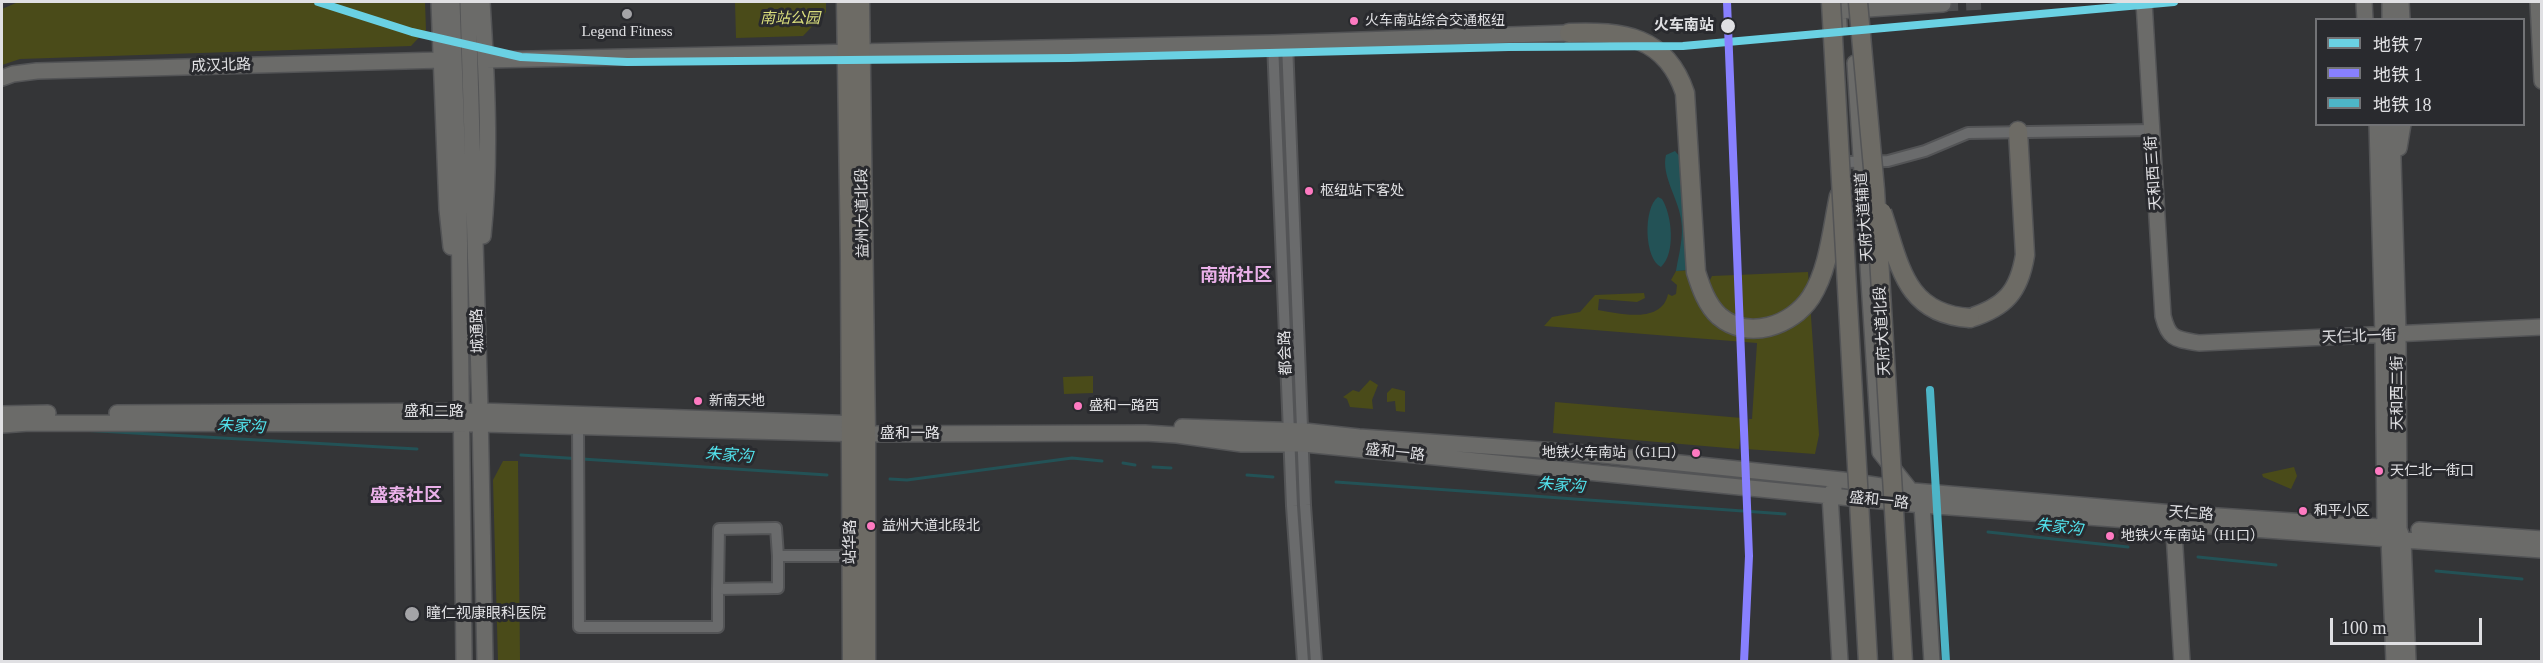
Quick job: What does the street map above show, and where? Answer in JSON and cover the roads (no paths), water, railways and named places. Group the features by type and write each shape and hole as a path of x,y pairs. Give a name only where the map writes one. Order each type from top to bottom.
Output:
{"main road":[{"name":"益州大道北段","path":"846,2 854,52"},
{"name":"益州大道北段","path":"859,429 854,52 860,2"},
{"path":"1845,6 1841,189 1868,662"},
{"name":"天府大道北段","path":"1845,6 1875,190 1903,662"},
{"path":"1569,33 1606,33 1632,37 1659,51 1675,70 1685,93 1696,272 1701,289 1711,307 1728,322 1751,329 1778,325 1796,314 1811,298 1824,266 1841,189"},
{"path":"1875,190 1906,282 1917,298 1934,310 1951,317 1970,318 1990,312 2006,300 2016,288 2022,273 2025,255 2018,131"},
{"name":"站华路","path":"852,662 851,556 859,429"},
{"name":"站华路","path":"859,429 866,662"}],"street":[{"path":"439,2 447,208 453,266 461,305"},
{"name":"城通路","path":"452,2 461,305 464,662"},
{"name":"城通路","path":"468,2 485,662"},
{"path":"477,305 486,202 486,60 482,2"},
{"name":"天和西三街","path":"2144,2 2163,316 2167,331 2176,339"},
{"path":"2364,2 2365,18"},
{"path":"2374,2 2374,18"},
{"path":"2390,2 2390,18"},
{"path":"2401,2 2402,18"},
{"path":"2538,2 2541,81"},
{"path":"1845,6 1943,4"},
{"name":"天府大道辅道","path":"1830,495 1863,452 1854,162 1845,6"},
{"path":"486,60 1280,43 1569,33"},
{"name":"都会路","path":"1280,43 1297,437 1303,662"},
{"name":"成汉北路","path":"2,78 37,71 442,60"},
{"path":"2370,126 2386,183"},
{"name":"天和西二街","path":"2377,126 2386,183 2394,534 2394,662"},
{"name":"天和西二街","path":"2386,183 2392,126"},
{"path":"2386,183 2402,126"},
{"path":"1854,162 1888,161 1925,151 1968,133 2151,130"},
{"name":"天府大道辅道","path":"1854,162 1880,452 1923,505"},
{"name":"天仁北一街","path":"2176,339 2199,343 2541,327"},
{"name":"盛和二路","path":"2,414 461,418"},
{"path":"2,425 480,418 578,426 859,429"},
{"name":"盛和二路","path":"480,418 859,429"},
{"path":"578,426 579,627 718,627 718,589 718,529 776,528 778,588 718,589"},
{"name":"盛和一路","path":"859,429 1144,433 1242,444 1297,437 1359,437 1584,453 1842,480"},
{"name":"都会路","path":"1297,437 1305,505 1316,662"},
{"name":"盛和一路","path":"1297,437 1923,505"},
{"name":"天仁路","path":"1842,480 1913,491 2174,519"},
{"path":"1830,495 1840,662"},
{"path":"1923,505 1932,662"},
{"name":"天仁路","path":"1923,505 2394,534 2541,539"},
{"path":"2174,519 2182,662"},
{"name":"天和西二街","path":"2394,534 2408,662"},
{"name":"天仁路","path":"2394,534 2541,550"},
{"path":"778,556 851,556"}],"water":[{"path":"1675,151 1681,158 1688,270 1676,271 1682,226 1665,163 1666,155"},
{"path":"1658,197 1662,199 1668,214 1671,234 1669,253 1661,267 1651,254 1648,233 1650,211"}],"waterway":[{"name":"朱家沟","path":"81,430 417,449"},
{"name":"朱家沟","path":"521,455 827,475"},
{"name":"朱家沟","path":"890,479 907,480 1072,458 1102,461"},
{"name":"朱家沟","path":"1123,463 1135,465"},
{"name":"朱家沟","path":"1153,467 1171,468"},
{"name":"朱家沟","path":"1247,475 1273,477"},
{"name":"朱家沟","path":"1336,482 1785,514"},
{"name":"朱家沟","path":"1988,532 2128,547"},
{"name":"朱家沟","path":"2198,557 2276,565"},
{"name":"朱家沟","path":"2436,571 2522,579"}],"tunnel":[{"path":"1943,4 1989,2"}],"metro line":[{"name":"7","path":"318,2 412,32 521,57 627,62 1069,58 1509,47 1683,46 2174,2"},
{"name":"1","path":"1727,2 1749,556 1744,662"},
{"name":"18","path":"1930,390 1946,662"}],"place":[{"name":"Legend Fitness","path":"627,14"},
{"name":"火车南站综合交通枢纽","path":"1354,21"},
{"name":"火车南站","path":"1728,26"},
{"name":"枢纽站下客处","path":"1309,191"},
{"name":"新南天地","path":"698,401"},
{"name":"盛和一路西","path":"1078,406"},
{"name":"地铁火车南站（G1口）","path":"1696,453"},
{"name":"天仁北一街口","path":"2379,471"},
{"name":"和平小区","path":"2303,511"},
{"name":"益州大道北段北","path":"871,526"},
{"name":"地铁火车南站（H1口）","path":"2110,536"},
{"name":"瞳仁视康眼科医院","path":"412,614"}],"district":[{"name":"南新社区","path":"1236,276"},
{"name":"盛泰社区","path":"406,496"}],"park label":[{"name":"南站公园","path":"790,19"}]}
